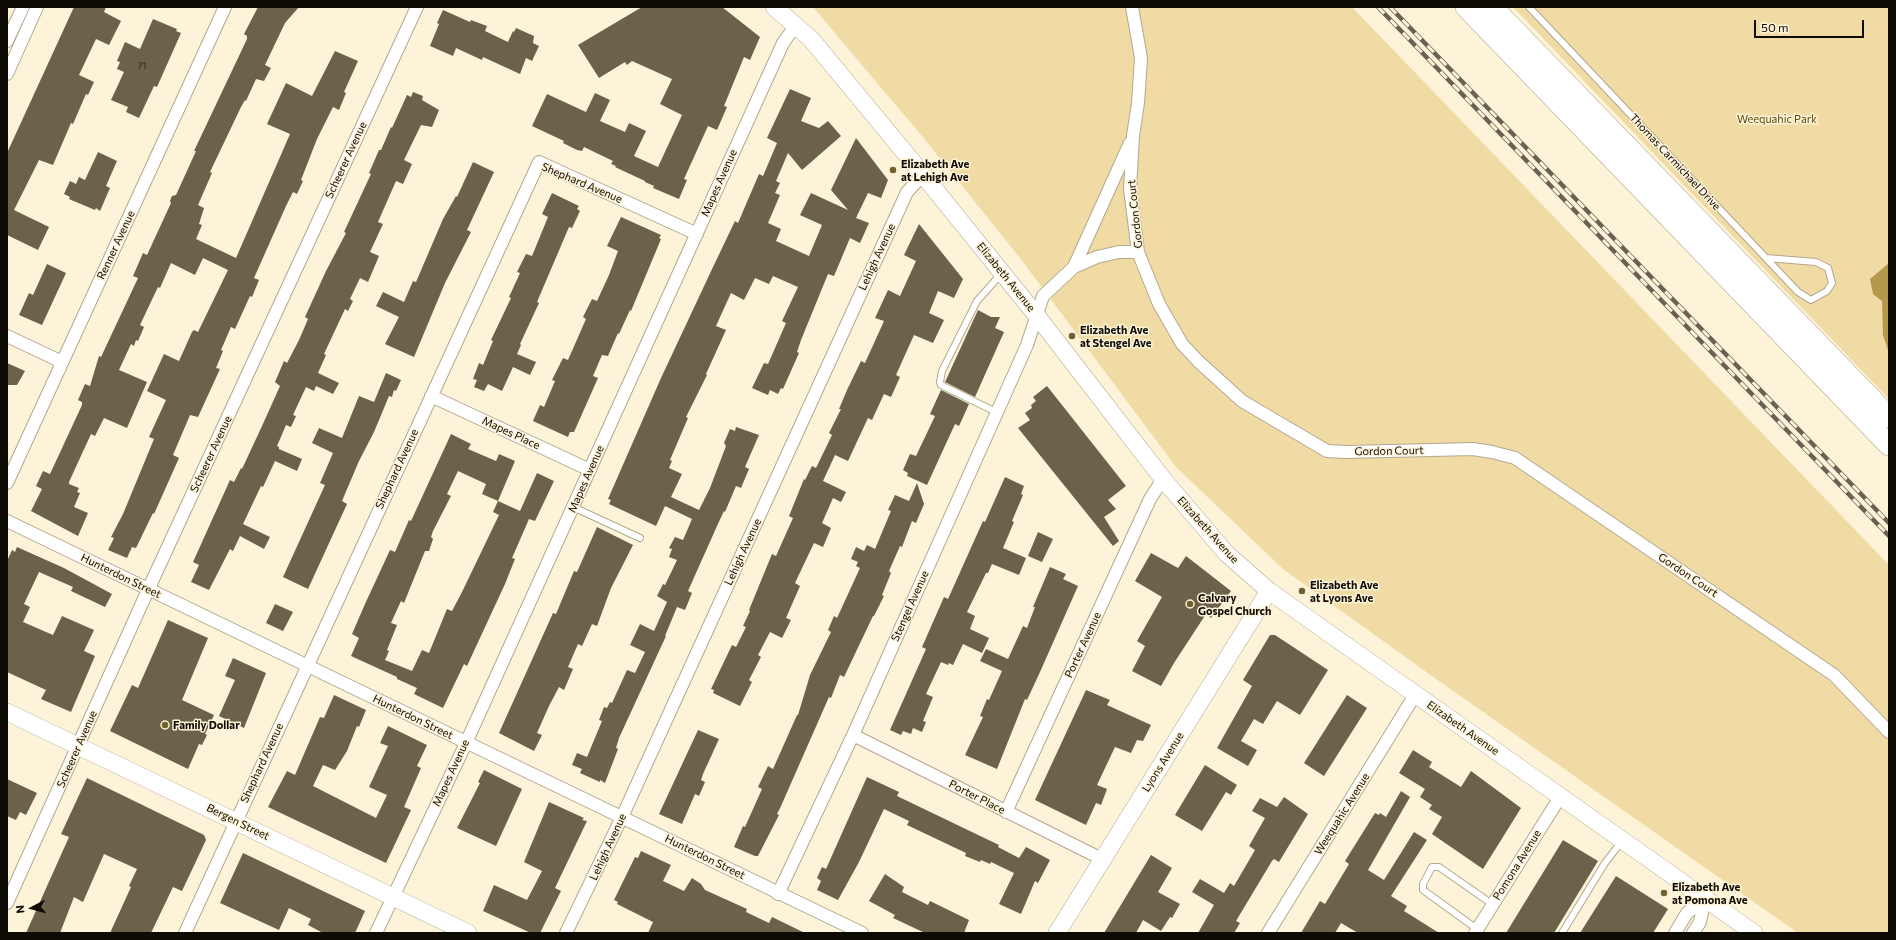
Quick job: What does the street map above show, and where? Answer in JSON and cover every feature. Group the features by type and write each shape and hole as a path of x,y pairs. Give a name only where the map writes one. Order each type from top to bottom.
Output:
{"highway":[{"path":"1466,7 1889,445"},
{"path":"1492,7 1889,417"}],"main road":[{"name":"Elizabeth Avenue","path":"774,7 811,39 1037,316 1162,479 1226,553 1269,591 1754,933"},
{"name":"Lyons Avenue","path":"1057,933 1269,591"},
{"name":"Bergen Street","path":"7,712 468,933"}],"street":[{"path":"7,41 23,7"},
{"path":"7,74 37,7"},
{"name":"Renner Avenue","path":"7,483 225,7"},
{"name":"Scheerer Avenue","path":"7,903 148,590 417,7"},
{"name":"Gordon Court","path":"1132,7 1141,58 1138,103 1133,136 1130,189 1138,252 1159,304 1182,344 1242,401 1327,451 1346,452 1473,449 1515,458 1834,675 1889,732"},
{"name":"Mapes Avenue","path":"376,933 466,743 574,507 783,43 796,25"},
{"path":"1074,267 1133,136"},
{"name":"Shephard Avenue","path":"185,933 539,162 697,234"},
{"name":"Lehigh Avenue","path":"566,933 622,817 907,192 923,175"},
{"path":"1074,267 1097,257 1119,252 1138,252"},
{"name":"Stengel Avenue","path":"778,894 853,735 996,412 1027,346 1043,296 1074,267"},
{"path":"7,336 62,362"},
{"name":"Mapes Place","path":"431,396 590,470"},
{"name":"Porter Avenue","path":"1006,812 1150,499 1162,479"},
{"name":"Hunterdon Street","path":"7,521 622,817 778,894 862,933"},
{"name":"Weequahic Avenue","path":"1268,933 1415,695"},
{"name":"Porter Place","path":"853,735 1102,859"},
{"name":"Pomona Avenue","path":"1476,931 1560,797"},
{"path":"1675,933 1687,913 1705,898"},
{"path":"1693,933 1700,922 1705,898"}],"lane":[{"name":"Thomas Carmichael Drive","path":"1529,7 1798,292 1811,300 1827,290 1832,284 1828,268 1816,262 1766,258"},
{"path":"996,412 942,385 940,382 942,371 977,301 1002,273"},
{"path":"574,507 640,538"},
{"path":"1562,933 1605,863 1623,840"},
{"path":"1476,931 1423,890 1423,884 1432,867 1439,867 1492,904"}],"green space":[{"path":"813,7 1352,7 1889,565 1889,933 1798,933 1429,674 1283,569 1176,467 1020,258 926,141"},
{"name":"Weequahic Park","path":"1513,7 1889,7 1889,399"}],"shaded area":[{"path":"1889,263 1889,353 1883,335 1882,301 1873,294 1870,279"}],"building":[{"path":"74,7 106,7 104,12 121,21 109,45 96,39 79,75 94,82 88,95 86,94 73,124 71,123 53,165 39,160 14,210 49,227 38,250 7,235 7,153"},
{"path":"258,7 299,7 285,23 265,65 271,68 264,81 256,79 210,172 212,173 198,205 204,208 199,224 202,225 196,239 236,258 290,134 267,124 286,83 312,96 335,51 358,61 344,92 346,93 339,110 333,107 317,139 297,194 293,192 286,206 254,278 259,280 252,297 250,296 235,329 231,327 221,350 223,351 216,368 220,369 198,417 190,415 173,455 179,458 154,514 153,513 136,548 132,547 127,558 108,550 114,538 111,537 123,514 154,439 149,437 166,400 147,391 164,354 179,361 192,332 194,330 198,332 228,270 203,258 195,275 171,263 160,288 158,287 140,325 144,327 138,341 136,340 134,346 131,344 119,370 147,382 127,428 104,418 95,436 91,434 69,482 69,484 79,488 77,492 80,493 74,507 88,513 78,536 31,511 42,489 36,486 43,471 50,474 82,405 82,402 78,400 85,384 90,386 99,356 101,357 138,278 133,276 143,253 147,255 171,203 170,201 172,196 176,195 196,151 194,151 247,39 247,36 244,34"},
{"path":"642,7 722,7 760,37 750,60 744,57 724,106 727,107 717,130 708,126 684,179 687,180 679,199 653,188 654,186 645,181 615,167 616,166 611,164 613,161 584,147 582,151 577,150 563,143 564,141 532,126 547,94 586,112 595,93 610,100 600,121 625,132 629,123 646,131 634,156 658,167 682,115 660,104 672,79 632,61 627,65 625,62 599,78 578,45"},
{"path":"443,10 470,22 471,20 487,26 485,31 508,42 516,28 534,36 533,43 539,46 532,61 526,58 520,74 483,57 482,60 456,48 453,56 430,46 439,24 437,23"},
{"path":"153,19 177,29 176,31 181,33 157,87 154,86 139,118 126,112 128,107 111,100 124,72 117,69 120,62 117,61 125,42 140,49"},
{"path":"790,89 811,98 801,121 819,128 828,121 841,136 802,170 788,153 776,181 780,183 775,193 780,195 768,223 781,229 776,241 809,256 822,225 800,215 811,193 848,210 831,190 856,138 888,180 881,198 868,193 856,218 869,223 860,243 850,238 834,276 828,274 801,340 797,352 799,353 783,389 781,388 778,394 770,390 768,395 752,388 764,363 768,364 786,323 782,321 798,287 773,276 769,284 755,278 744,300 731,293 716,326 726,330 706,374 707,375 686,417 688,418 670,460 672,461 669,468 682,474 671,497 699,510 710,488 726,446 724,443 730,429 735,431 736,427 759,435 745,467 749,469 741,488 736,486 725,512 724,511 717,526 688,591 692,593 685,610 677,607 666,636 619,738 616,748 618,749 605,783 600,780 600,782 580,773 582,769 572,765 577,753 587,757 602,721 599,720 604,707 607,708 610,702 612,703 627,670 635,673 645,652 630,645 640,624 654,631 667,602 657,596 663,584 665,585 677,560 669,557 672,549 669,548 675,537 683,540 692,519 665,506 656,526 609,504 611,500 608,499 661,378 735,221 738,223 759,174 763,176 777,143 767,138"},
{"path":"413,92 423,96 422,100 439,110 432,127 421,125 404,160 412,164 403,184 396,181 378,222 383,224 370,252 379,256 368,282 360,278 350,299 353,301 348,311 345,309 324,354 326,355 318,373 339,383 333,394 316,386 314,391 306,387 293,415 296,416 291,427 286,425 277,446 279,449 302,459 297,471 275,461 243,524 270,537 264,549 240,536 233,551 230,549 209,590 191,582 199,565 193,562 230,480 234,482 241,468 242,469 262,426 280,386 275,382 284,361 287,363 299,340 308,319 305,317 326,271 346,233 344,232 371,174 369,173 379,150 381,150 407,95 411,97"},
{"path":"98,152 117,161 106,186 110,188 100,211 96,208 95,210 69,199 70,197 64,194 70,181 76,184 79,177 85,180"},
{"path":"473,162 494,172 467,230 471,232 445,283 414,357 385,344 399,317 376,306 383,292 404,302 413,281 416,282 443,219 456,196 457,197"},
{"path":"552,193 579,206 577,209 580,211 572,228 569,227 517,354 536,362 530,375 513,367 502,391 488,384 484,391 474,387 477,380 473,379 479,363 483,365 493,341 491,340 511,298 509,297 520,273 517,272 526,254 532,256 548,217 542,214"},
{"path":"621,217 661,235 659,238 661,239 631,311 630,310 619,334 618,333 608,356 602,355 593,376 598,378 574,432 570,432 568,437 533,421 540,405 544,407 555,381 552,380 563,358 568,360 586,319 583,317 592,299 597,301 609,275 618,251 607,246"},
{"path":"919,224 963,279 954,298 938,291 929,313 944,320 933,343 914,335 896,375 900,377 891,397 884,394 872,420 868,418 848,461 835,455 823,481 846,492 841,502 833,498 822,523 831,528 823,547 814,543 795,583 800,586 786,618 791,620 782,638 770,632 758,655 761,657 749,680 752,682 740,706 713,693 714,690 711,689 732,645 736,647 746,627 743,626 772,554 776,556 793,518 789,516 804,479 805,480 812,466 816,468 832,435 829,433 841,409 839,409 847,390 861,361 865,363 884,321 875,318 888,290 900,296 916,261 904,255"},
{"path":"47,264 66,273 42,325 19,315 29,293 33,295"},
{"path":"978,310 991,317 1000,317 995,328 1004,332 975,397 945,382"},
{"path":"7,363 25,371 17,385 7,385"},
{"path":"386,373 401,380 396,391 394,390 392,397 389,396 374,432 359,461 342,501 347,504 308,589 283,577 325,485 320,483 333,453 312,443 319,428 342,438 359,396 374,402"},
{"path":"1047,386 1126,486 1108,500 1116,509 1104,517 1119,541 1113,546 1018,428 1030,420 1025,413 1032,408 1031,405 1036,401 1033,397"},
{"path":"941,390 969,404 959,426 955,424 927,485 907,476 908,473 903,470 910,454 916,456 935,416 930,414"},
{"path":"451,434 471,444 468,449 496,461 499,454 515,461 498,501 520,511 537,473 554,481 535,521 529,519 512,558 515,559 505,584 467,666 464,664 443,708 414,694 417,688 351,656 359,638 352,634 365,604 390,550 395,552 409,520 411,521","holes":["458,471 486,484 482,494 498,501 493,512 499,515 452,611 447,609 429,653 422,650 412,671 385,660 389,651 387,650 397,625 391,623 401,601 404,603 425,551 429,551 433,539 431,537 433,531 451,496 447,494"]},
{"path":"1005,477 1024,486 1021,494 1023,495 1012,521 1014,522 1003,548 1026,558 1019,575 992,564 967,612 975,616 970,629 989,638 982,653 963,644 953,665 949,663 948,665 941,662 926,694 933,697 923,721 926,722 922,732 913,728 911,734 903,731 901,735 890,730 926,649 922,647 944,597 948,599 983,521 985,522"},
{"path":"917,483 924,504 916,523 912,521 902,547 900,546 889,571 891,573 882,595 884,596 844,677 840,675 831,698 829,697 777,814 779,815 758,856 734,847 743,826 745,827 762,789 758,787 768,766 773,769 798,715 810,675 831,632 828,630 834,616 837,618 860,568 856,566 858,562 851,559 856,547 864,551 867,545 875,549 891,511 888,510 895,495 909,501"},
{"path":"597,527 633,545 611,588 597,626 592,624 582,646 578,644 568,667 573,669 564,690 559,687 549,706 537,733 542,735 534,751 499,733 553,613 556,614 574,571 577,572"},
{"path":"1038,532 1053,539 1042,562 1028,556"},
{"path":"17,547 64,568 112,594 105,607 71,591 73,587 39,572 24,604 30,607 23,622 53,635 62,616 94,630 84,651 95,656 71,712 41,699 46,690 7,672 7,561 12,550 15,552"},
{"name":"Calvary Gospel Church","path":"1151,553 1178,568 1186,556 1231,591 1211,618 1206,614 1161,686 1132,671 1145,646 1137,641 1162,597 1135,581"},
{"path":"1050,567 1066,574 1063,579 1078,586 1027,700 1025,699 997,769 965,755 983,717 980,716 987,699 989,700 1002,671 980,661 986,649 1008,659 1023,626 1027,628 1035,607 1033,607"},
{"path":"275,604 293,612 283,631 266,623"},
{"path":"168,620 208,638 182,700 214,715 205,734 207,735 202,745 199,744 188,769 110,731 132,685 138,688"},
{"path":"1270,635 1275,635 1328,670 1300,715 1277,701 1263,724 1254,719 1241,741 1257,750 1248,766 1217,748 1252,686 1243,680"},
{"path":"233,658 266,673 244,728 219,716 235,680 225,676"},
{"path":"1086,690 1110,700 1107,705 1151,725 1143,741 1137,740 1131,753 1115,747 1097,785 1107,789 1101,805 1096,803 1086,825 1035,800"},
{"path":"334,695 366,710 359,727 357,726 347,751 335,770 323,765 313,786 376,818 387,795 369,787 388,746 380,743 388,726 427,745 417,766 421,768 404,807 411,810 386,863 268,807 287,771 295,775 320,717 324,718"},
{"path":"1347,695 1367,708 1324,776 1304,763"},
{"path":"698,730 719,739 703,774 701,780 705,782 699,796 695,794 682,824 659,814"},
{"path":"1413,750 1432,762 1429,767 1461,787 1471,771 1521,808 1483,869 1432,834 1442,817 1429,809 1432,805 1420,797 1425,789 1399,773"},
{"path":"1205,765 1237,785 1231,795 1226,792 1202,831 1175,815"},
{"path":"484,770 522,789 496,846 457,828 480,783 478,782"},
{"path":"867,777 899,792 897,796 999,845 998,847 1019,858 1026,847 1050,860 1038,883 1035,881 1021,914 999,904 1014,873 991,862 990,864 981,860 980,862 965,856 966,853 907,825 909,821 884,809 859,862 838,900 817,890 821,881 817,878 822,867 826,869"},
{"path":"87,778 204,835 206,840 182,891 173,887 151,933 110,933 131,887 129,886 137,869 104,854 83,902 74,897 60,933 26,933 69,837 61,834"},
{"path":"7,779 37,793 26,815 20,812 16,820 7,816"},
{"path":"1401,791 1410,797 1368,870 1384,880 1414,832 1427,840 1391,896 1407,906 1404,911 1439,933 1358,933 1341,923 1335,933 1301,933 1320,901 1325,904 1349,864 1345,861 1375,813 1379,815 1380,813 1386,817"},
{"path":"1284,797 1308,814 1279,862 1274,859 1272,861 1236,921 1240,923 1234,933 1198,933 1214,905 1192,892 1200,879 1224,893 1230,883 1234,886 1255,850 1249,846 1265,818 1252,811 1260,798 1277,807"},
{"path":"549,802 584,818 582,820 587,821 555,888 561,891 540,933 531,933 483,911 494,885 527,900 542,871 524,862"},
{"path":"1563,840 1598,861 1554,933 1506,933"},
{"path":"641,851 671,865 663,881 684,891 692,878 701,884 705,890 747,909 746,912 769,923 772,917 805,933 648,933 653,922 617,904 618,902 614,900 635,857 638,858"},
{"path":"243,853 365,911 355,933 323,933 308,925 311,919 289,908 279,930 220,903"},
{"path":"1151,855 1172,868 1158,892 1180,904 1172,918 1170,917 1161,931 1143,920 1136,933 1104,933"},
{"path":"885,874 904,887 902,892 928,905 930,901 969,920 964,933 925,933 893,918 895,915 869,901"},
{"path":"1616,876 1668,909 1653,933 1580,933"}],"railway":[{"path":"1378,7 1889,536"},
{"path":"1390,7 1889,523"}],"place":[{"name":"Elizabeth Ave at Lehigh Ave","path":"893,170"},
{"name":"Elizabeth Ave at Stengel Ave","path":"1072,336"},
{"name":"Elizabeth Ave at Lyons Ave","path":"1302,591"},
{"name":"Calvary Gospel Church","path":"1190,604"},
{"name":"Family Dollar","path":"165,725"},
{"name":"Elizabeth Ave at Pomona Ave","path":"1664,893"}]}
